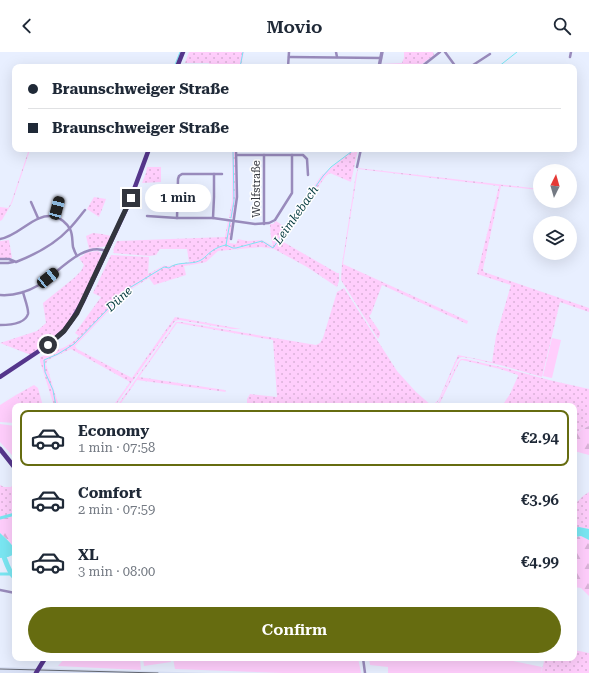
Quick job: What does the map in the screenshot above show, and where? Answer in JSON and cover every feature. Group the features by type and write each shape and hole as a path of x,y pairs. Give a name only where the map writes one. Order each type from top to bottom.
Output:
{"main road":[{"path":"178,64 183,52"},
{"path":"0,377 54,340 70,323 83,301 131,198 148,152"},
{"path":"0,449 12,464"},
{"path":"36,673 43,661"}],"street":[{"path":"288,64 289,52"},
{"path":"336,52 337,57"},
{"path":"380,64 382,52"},
{"path":"425,64 440,52"},
{"path":"445,52 454,64"},
{"path":"570,57 571,52"},
{"path":"475,64 490,54"},
{"path":"289,57 381,58"},
{"path":"231,239 237,197 236,152"},
{"path":"356,167 360,152"},
{"path":"237,155 303,155 307,160 308,174"},
{"name":"Wolfstraße","path":"264,155 264,224"},
{"path":"147,216 213,218 250,224 264,224 271,222 274,220 291,194 292,155"},
{"path":"177,218 179,176 182,174 222,174"},
{"path":"213,218 214,174"},
{"path":"55,217 60,199"},
{"path":"31,202 38,218"},
{"path":"0,263 16,262 50,244 70,229 85,210"},
{"path":"0,239 9,236 38,218 47,216 55,217 63,221 70,229 72,233 73,249 77,256"},
{"path":"0,295 12,295 23,292 40,284 77,256 90,250 99,249 106,251"},
{"path":"0,259 8,259 14,262"},
{"path":"0,325 16,323 24,320 28,314 28,310 23,292"},
{"path":"0,590 12,592"},
{"path":"363,661 365,673"}],"shaded area":[{"path":"0,667 212,673 0,673"}],"green space":[{"path":"189,52 244,52 242,64 185,63"},
{"path":"404,52 433,52 434,55 422,64 381,64 402,63"},
{"path":"29,152 12,203 0,221 0,207 8,208"},
{"path":"232,152 235,152 236,200 233,218 229,218 232,201"},
{"path":"350,152 357,152 351,182 330,173 326,176 280,240 339,273 337,287 307,267 274,249 261,247 218,251 206,262 184,266 186,275 154,285 149,278 128,291 75,346 77,349 132,378 175,317 241,329 232,329 179,320 175,321 117,403 115,403 130,382 71,349 50,359 46,364 58,403 53,403 40,357 65,347 79,336 75,333 101,297 93,293 111,255 149,257 148,274 165,265 169,266 189,262 187,249 160,249 156,255 149,256 113,253 117,241 225,237 228,221 232,223 229,243 236,244 238,239 247,241 262,240 273,246 270,224 273,224 276,221 286,228 321,176"},
{"path":"147,167 161,167 161,182 142,183"},
{"path":"358,168 533,188 501,186 483,269 484,272 589,308 589,312 560,302 542,377 504,366 462,357 457,361 440,399 435,403 439,399 458,355 492,362 496,336 511,285 477,274 499,186 358,169 343,264 468,321 467,324 382,285 369,316 380,332 378,339 341,280 342,264"},
{"path":"94,197 106,199 99,217 87,209"},
{"path":"93,233 111,236 106,246 89,249 86,236"},
{"path":"9,240 12,258 0,258 0,241"},
{"path":"98,251 101,253 101,256 79,305 67,324 59,333 31,355 0,343 37,331 46,323 43,303 81,271 84,265 79,258 85,253"},
{"path":"344,288 397,371 416,392 429,403 247,403 247,399 250,394 277,397 273,340 177,323 139,377 225,390 226,392 137,380 121,403 119,403 176,322 316,345 320,343 323,338 337,292"},
{"path":"552,338 561,340 552,378 543,376"},
{"path":"461,359 466,359 589,389 589,426 579,431 577,434 577,403 504,403 510,394 518,375 462,360 460,361 440,403 438,403 458,362"},
{"path":"34,385 38,388 42,403 21,403 16,395"},
{"path":"16,395 21,403 12,403 12,423 0,422 0,405"},
{"path":"0,424 12,426 12,455 0,442"},
{"path":"589,426 589,455 577,452 577,434"},
{"path":"0,485 4,487 12,486 12,517 1,519 2,522 0,524"},
{"path":"589,492 589,529 577,528 577,502"},
{"path":"12,517 12,546 0,533 1,519"},
{"path":"581,536 589,540 589,596 581,588 577,587 577,537"},
{"path":"577,651 589,653 589,673 541,673 544,661 577,661"},
{"path":"62,661 140,661 141,670 58,666"},
{"path":"143,661 171,662 144,666"},
{"path":"174,661 359,661 361,673 283,673 175,669"},
{"path":"369,661 513,661 542,667 541,673 388,673 388,667 370,665"}],"water":[{"path":"577,527 589,529 589,540 581,536 577,537"},
{"path":"0,533 12,545 12,555 0,558"}],"waterway":[{"path":"175,64 180,52"},
{"name":"Düne","path":"241,64 243,52"},
{"name":"Leimkebach","path":"502,64 517,52"},
{"name":"Düne","path":"231,218 234,201 233,152"},
{"name":"Leimkebach","path":"226,245 236,248 262,241 273,248 323,176 331,167 351,152"},
{"name":"Düne","path":"226,245 230,222"},
{"name":"Düne","path":"55,403 53,390 45,372 44,360 58,354 74,344 126,290 164,267 169,268 179,264 199,261 215,249 226,245"},
{"path":"0,518 12,515"},
{"path":"0,547 12,575"},
{"path":"0,574 12,574"}],"railway":[{"path":"0,669 158,673"}],"route":[{"path":"48,345 64,331 77,313 131,198"}]}
